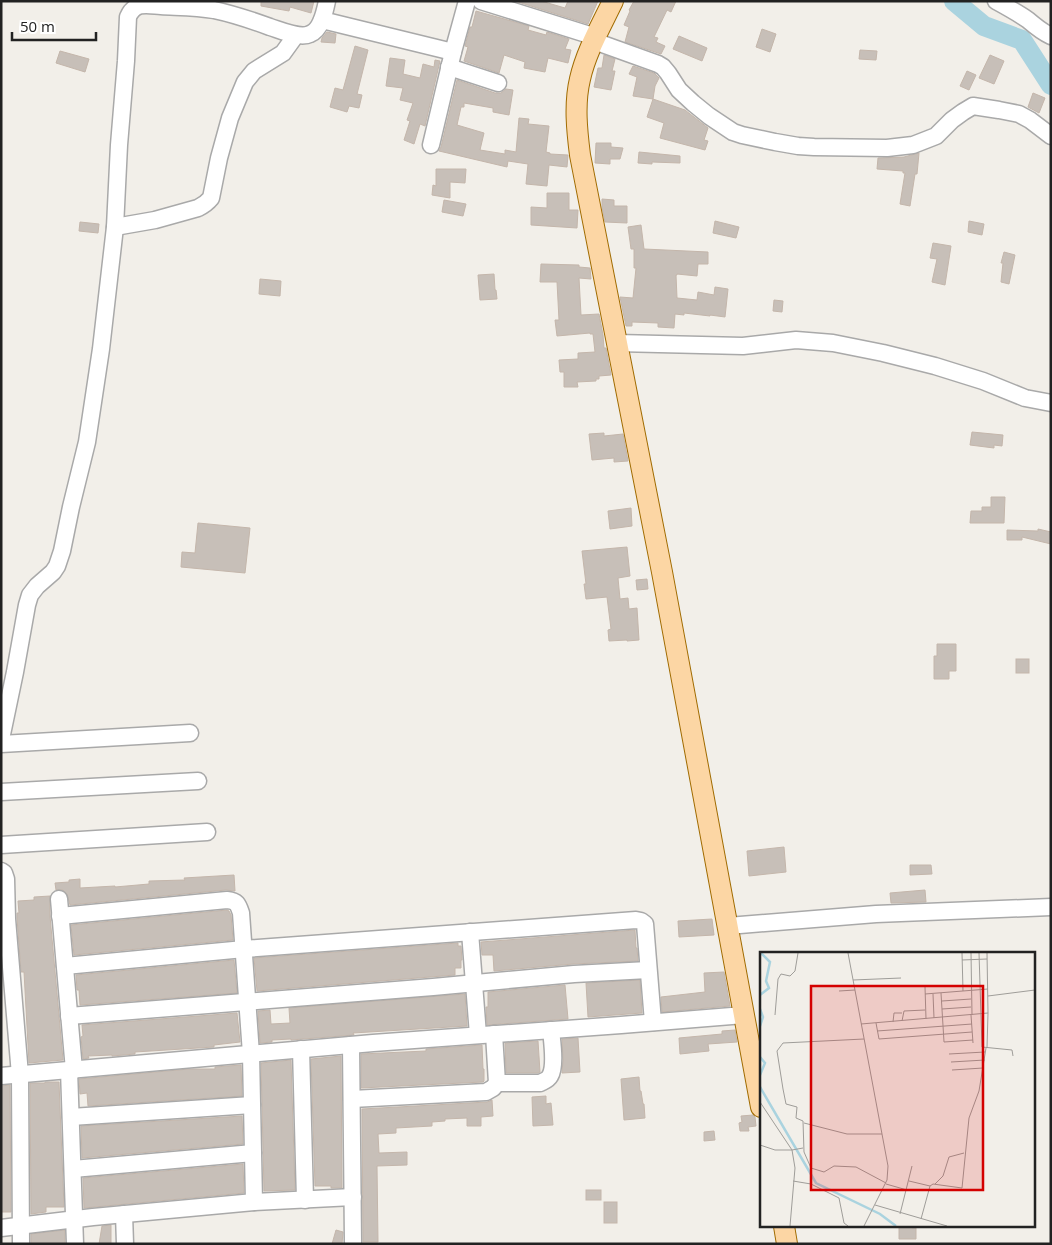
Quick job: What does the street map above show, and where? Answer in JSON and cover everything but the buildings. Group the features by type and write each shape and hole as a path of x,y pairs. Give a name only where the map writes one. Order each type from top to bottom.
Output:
{"main road":[{"path":"613,1 585,61 580,80 577,111 578,143 662,572 760,1102"},
{"path":"784,1228 786,1244"}],"street":[{"path":"1,739 26,605 30,595 57,566 87,442 102,349 115,227 118,145 128,16 133,8 141,5 177,6 212,10 296,35 310,35 322,20 327,1"},
{"path":"431,145 467,1"},
{"path":"481,1 595,39 658,64 663,67 679,90 693,103 709,116 742,135 798,146 887,148 913,145 936,136 952,120 973,106 1018,114 1030,120 1051,136"},
{"path":"996,1 1051,36"},
{"path":"322,20 451,60 498,83"},
{"path":"115,227 155,220 204,206 208,202 211,198 230,118 245,82 254,72 283,53 296,35"},
{"path":"616,343 743,346 796,340 833,343 935,366 983,381 1025,398 1051,403"},
{"path":"1,744 190,733"},
{"path":"1,792 198,781"},
{"path":"1,845 207,832"},
{"path":"1,871 6,879 7,919 20,1075 21,1244"},
{"path":"59,898 70,1016 75,1244"},
{"path":"60,916 228,900 234,900 240,908 251,1054 254,1202"},
{"path":"728,926 876,914 1051,907"},
{"path":"65,966 244,949 636,920 645,924 653,1022"},
{"path":"470,932 474,983 497,1083"},
{"path":"70,1016 574,974 648,970"},
{"path":"1,1076 301,1049 744,1015"},
{"path":"497,1083 540,1083 546,1080 549,1077 552,1066 551,1030"},
{"path":"351,1045 353,1242"},
{"path":"301,1049 305,1200"},
{"path":"352,1098 486,1092 497,1083"},
{"path":"71,1117 252,1105"},
{"path":"73,1168 253,1153"},
{"path":"1,1228 254,1202 353,1197"},
{"path":"124,1214 125,1244"}],"waterway":[{"path":"954,1 984,26 1022,40 1051,85"}]}
